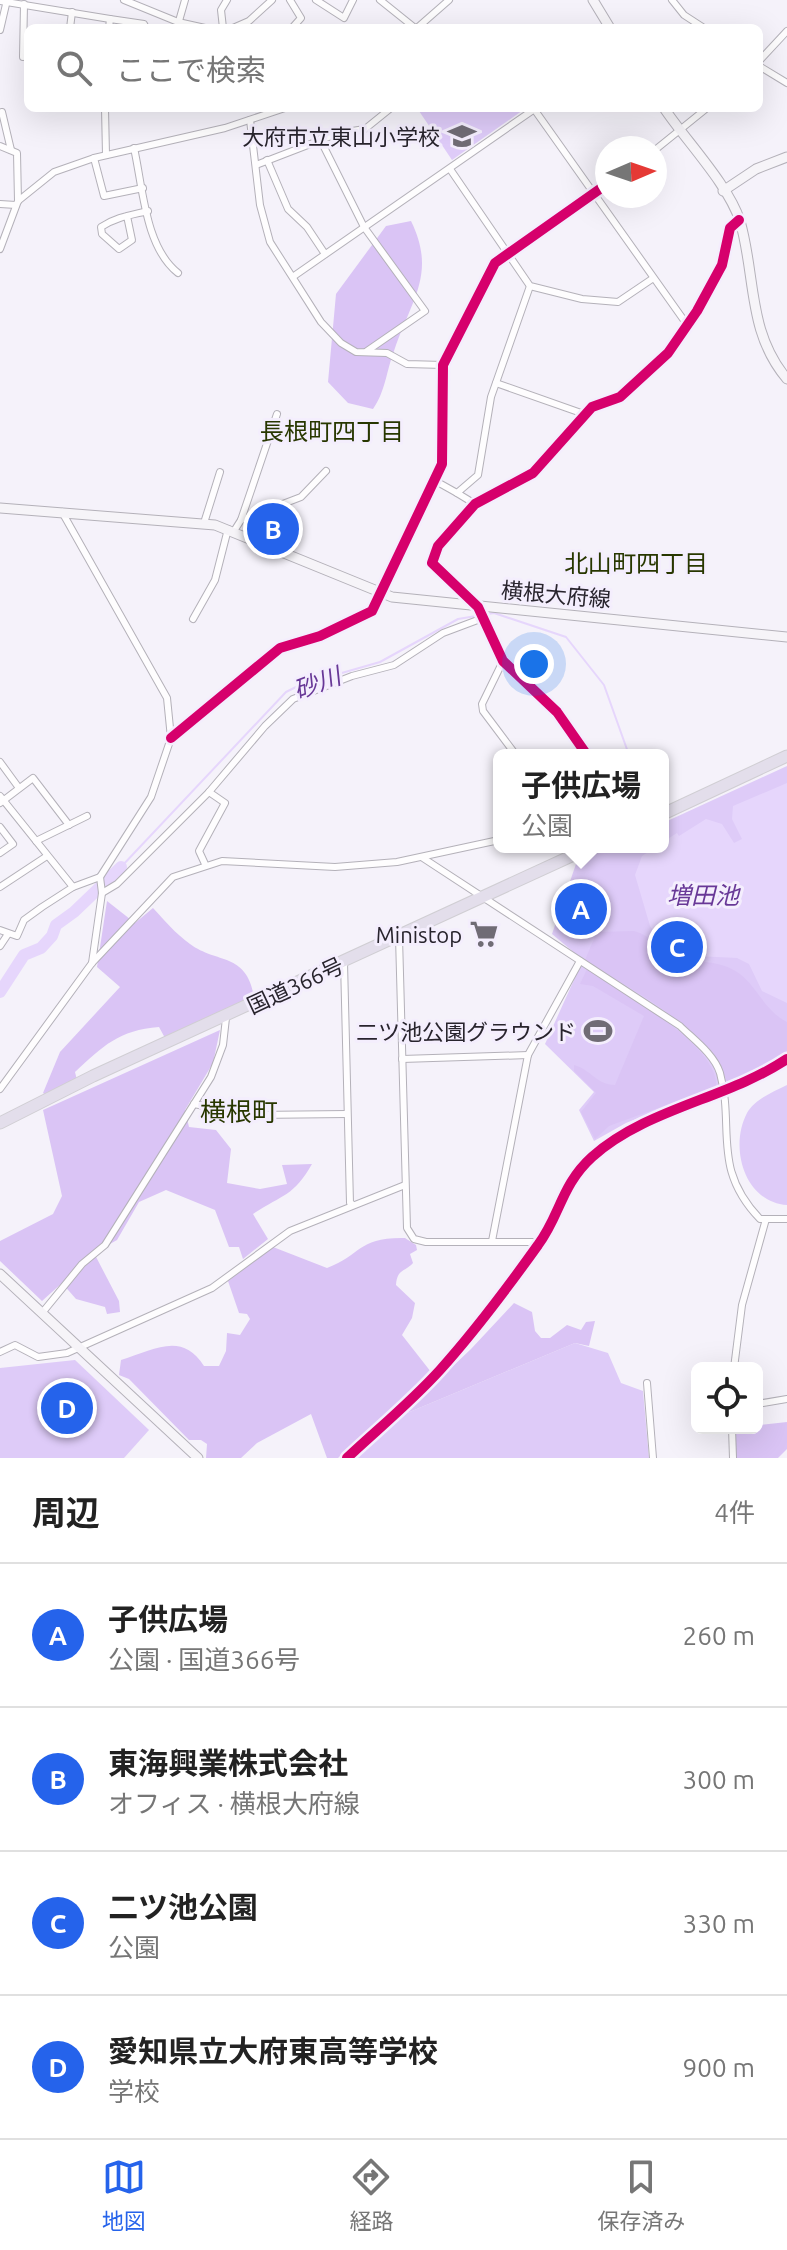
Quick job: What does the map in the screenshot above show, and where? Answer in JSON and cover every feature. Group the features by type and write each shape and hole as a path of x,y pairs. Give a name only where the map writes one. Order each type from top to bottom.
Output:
{"highway":[{"path":"669,811 787,756"},
{"name":"国道366号","path":"0,1123 93,1076 226,1018 577,853"}],"main road":[{"path":"593,0 608,24"},
{"path":"667,112 723,191 739,220 758,325 774,361 787,379"},
{"path":"723,191 756,169 787,157"},
{"name":"横根大府線","path":"0,508 204,523 231,530 382,595 787,637"},
{"path":"0,1274 198,1458"}],"street":[{"path":"124,0 175,24"},
{"path":"177,24 185,0"},
{"path":"223,24 221,10 227,0"},
{"path":"242,24 272,0"},
{"path":"290,0 301,18 296,24"},
{"path":"316,0 344,18"},
{"path":"342,24 353,0"},
{"path":"380,0 411,24"},
{"path":"422,24 449,0"},
{"path":"672,0 684,15 698,24"},
{"path":"0,30 5,1 40,4 137,24"},
{"path":"23,57 24,4"},
{"path":"133,22 136,4"},
{"path":"70,24 72,12"},
{"path":"430,24 432,17"},
{"path":"109,24 110,19"},
{"path":"763,59 787,31"},
{"path":"763,67 787,83"},
{"path":"2,112 11,150"},
{"path":"105,112 106,155"},
{"path":"0,204 17,203 41,179 94,158 273,112"},
{"path":"256,165 320,139 365,129 386,112"},
{"path":"294,276 531,112"},
{"path":"537,112 592,195 688,326"},
{"path":"667,141 702,112"},
{"path":"250,120 260,205 270,242 321,322 341,343 356,352 387,353 407,364 443,365"},
{"path":"320,139 364,227 425,311 367,351"},
{"path":"0,146 17,153 17,203 0,249"},
{"path":"134,148 148,211 164,262 178,273"},
{"path":"94,158 104,196 143,188"},
{"path":"267,160 288,209 307,227 325,254"},
{"path":"450,169 530,286 582,299 618,302 652,279"},
{"path":"171,738 280,648 320,636 364,616 382,595 432,479 442,464 443,365 495,263 595,193"},
{"path":"127,216 132,240 119,249 100,229 112,219 148,211"},
{"path":"583,749 557,712 503,661 478,607 432,563 438,546 475,504 533,473 584,414 592,407 620,397 668,353 688,326 722,265 730,228 739,220"},
{"path":"457,493 478,475 496,383 530,286"},
{"path":"496,383 584,414"},
{"path":"241,520 277,414"},
{"path":"193,619 215,580 231,530 241,520 301,497 326,471"},
{"path":"204,523 220,472"},
{"path":"432,479 475,504"},
{"path":"0,930 17,936 24,920 73,887 100,878 151,797 171,738 167,698 62,512"},
{"path":"102,891 117,884 209,792 293,699 352,676 394,665 443,633 483,618"},
{"path":"503,661 482,704 485,717 511,749"},
{"path":"0,762 19,788"},
{"path":"69,825 33,778 1,800 73,887"},
{"path":"205,864 199,851 225,803 209,792"},
{"path":"36,841 87,816"},
{"path":"0,827 13,844 0,853"},
{"path":"0,1089 92,963 159,887 173,877 205,864 235,860 335,867 423,858 473,843 493,841"},
{"path":"0,887 47,856"},
{"path":"423,858 680,1026 711,1058 719,1072 727,1151 738,1191 760,1219 787,1219"},
{"path":"92,963 102,891 100,878"},
{"path":"0,946 8,934"},
{"path":"399,936 407,1228 414,1239 541,1242"},
{"path":"492,1241 528,1055 580,961"},
{"path":"344,962 352,1204"},
{"path":"42,1313 82,1264 105,1245 194,1104 217,1063 226,1018"},
{"path":"402,1059 528,1055"},
{"path":"347,1458 440,1370 541,1242 572,1178 592,1157 634,1131 721,1089 770,1071 787,1059"},
{"path":"194,1104 249,1115 347,1114"},
{"path":"0,1352 15,1345 37,1356 60,1356 212,1288 276,1238 352,1204 405,1185"},
{"path":"735,1362 742,1305 766,1219"},
{"path":"647,1383 653,1458"},
{"path":"763,1403 787,1399"},
{"path":"732,1434 733,1458"}],"shaded area":[{"name":"大府市立東山小学校","path":"420,112 520,112 452,160"},
{"path":"411,221 422,256 419,287 381,395 373,409 348,403 328,382 336,294 386,226"},
{"path":"787,766 787,1062 729,1090 723,1084 626,1123 594,1141 579,1110 594,1092 545,1044 583,960 552,934 577,861 597,853 669,853 669,820"},
{"path":"107,901 135,923 153,908 190,944 237,965 250,982 254,996 165,1038 159,1027 122,1036 103,1047 75,1072 77,1080 46,1095 43,1093 60,1052 120,987 97,967"},
{"path":"634,931 646,936 668,955 714,963 740,974 773,1012 787,1022 787,1058 729,1086 719,1064 687,1028 585,960 597,932"},
{"path":"587,969 686,1037 713,1071 716,1087 609,1126 595,1139 581,1112 596,1093 574,1071 574,1065 603,1082 615,1085 644,1016 593,986 580,984"},
{"path":"220,1030 213,1063 185,1110 189,1127 216,1130 231,1149 227,1183 260,1189 287,1184 282,1165 312,1164 293,1189 253,1214 268,1239 243,1259 239,1247 229,1247 215,1210 166,1190 139,1202 117,1240 94,1253 119,1301 120,1312 107,1314 105,1307 76,1299 62,1283 42,1301 0,1261 0,1241 53,1214 62,1196 43,1110"},
{"path":"787,1085 787,1205 772,1202 751,1184 740,1156 740,1141 750,1108"},
{"path":"405,1238 416,1245 417,1250 410,1254 413,1263 400,1273 396,1285 415,1303 412,1318 402,1335 431,1372 338,1458 327,1458 311,1414 257,1443 241,1458 206,1458 207,1444 201,1440 189,1440 129,1379 119,1375 121,1360 167,1346 186,1349 204,1366 219,1366 226,1351 227,1333 240,1335 250,1319 247,1314 239,1313 228,1281 273,1247 327,1268 377,1240"},
{"path":"514,1303 532,1312 535,1331 541,1338 550,1338 567,1325 581,1330 586,1322 595,1321 589,1346 575,1343 400,1416 471,1349"},
{"path":"575,1343 608,1353 621,1383 643,1391 649,1458 353,1458 400,1416"},
{"path":"75,1360 149,1430 124,1458 0,1458 0,1368"},
{"path":"787,1422 787,1449 778,1458 734,1458 733,1434 763,1434 763,1425"}],"water":[{"name":"増田池","path":"787,783 787,1003 762,991 749,964 737,958 695,956 665,948 650,926 635,875 642,856 647,853 669,853 669,838 677,833 679,836 706,819 722,824 734,843 742,839 732,819 733,806"}],"waterway":[{"name":"砂川","path":"121,867 286,692 300,685 380,662 458,619 494,613 566,637 604,685 627,749"},
{"name":"砂川","path":"0,992 24,955 41,948 52,936 56,925 121,867"}],"cycle path":[{"path":"171,738 280,648 320,636 372,611 442,464 443,365 495,263 595,192"},
{"path":"583,749 557,712 503,661 478,607 432,563 438,546 475,504 533,473 592,407 620,397 668,353 697,311 722,265 730,228 739,220"},
{"path":"347,1458 418,1393 466,1340 538,1245 574,1178 592,1157 637,1127 764,1073 787,1059"}],"place":[{"name":"大府市立東山小学校","path":"462,136"},
{"name":"東海興業株式会社","path":"273,529"},
{"name":"子供広場","path":"581,909"},
{"name":"Ministop","path":"484,934"},
{"name":"二ツ池公園","path":"677,947"},
{"name":"二ツ池公園グラウンド","path":"598,1031"},
{"name":"愛知県立大府東高等学校","path":"67,1408"}],"district":[{"name":"長根町四丁目","path":"332,431"},
{"name":"北山町四丁目","path":"636,563"},
{"name":"横根町","path":"239,1111"}]}
